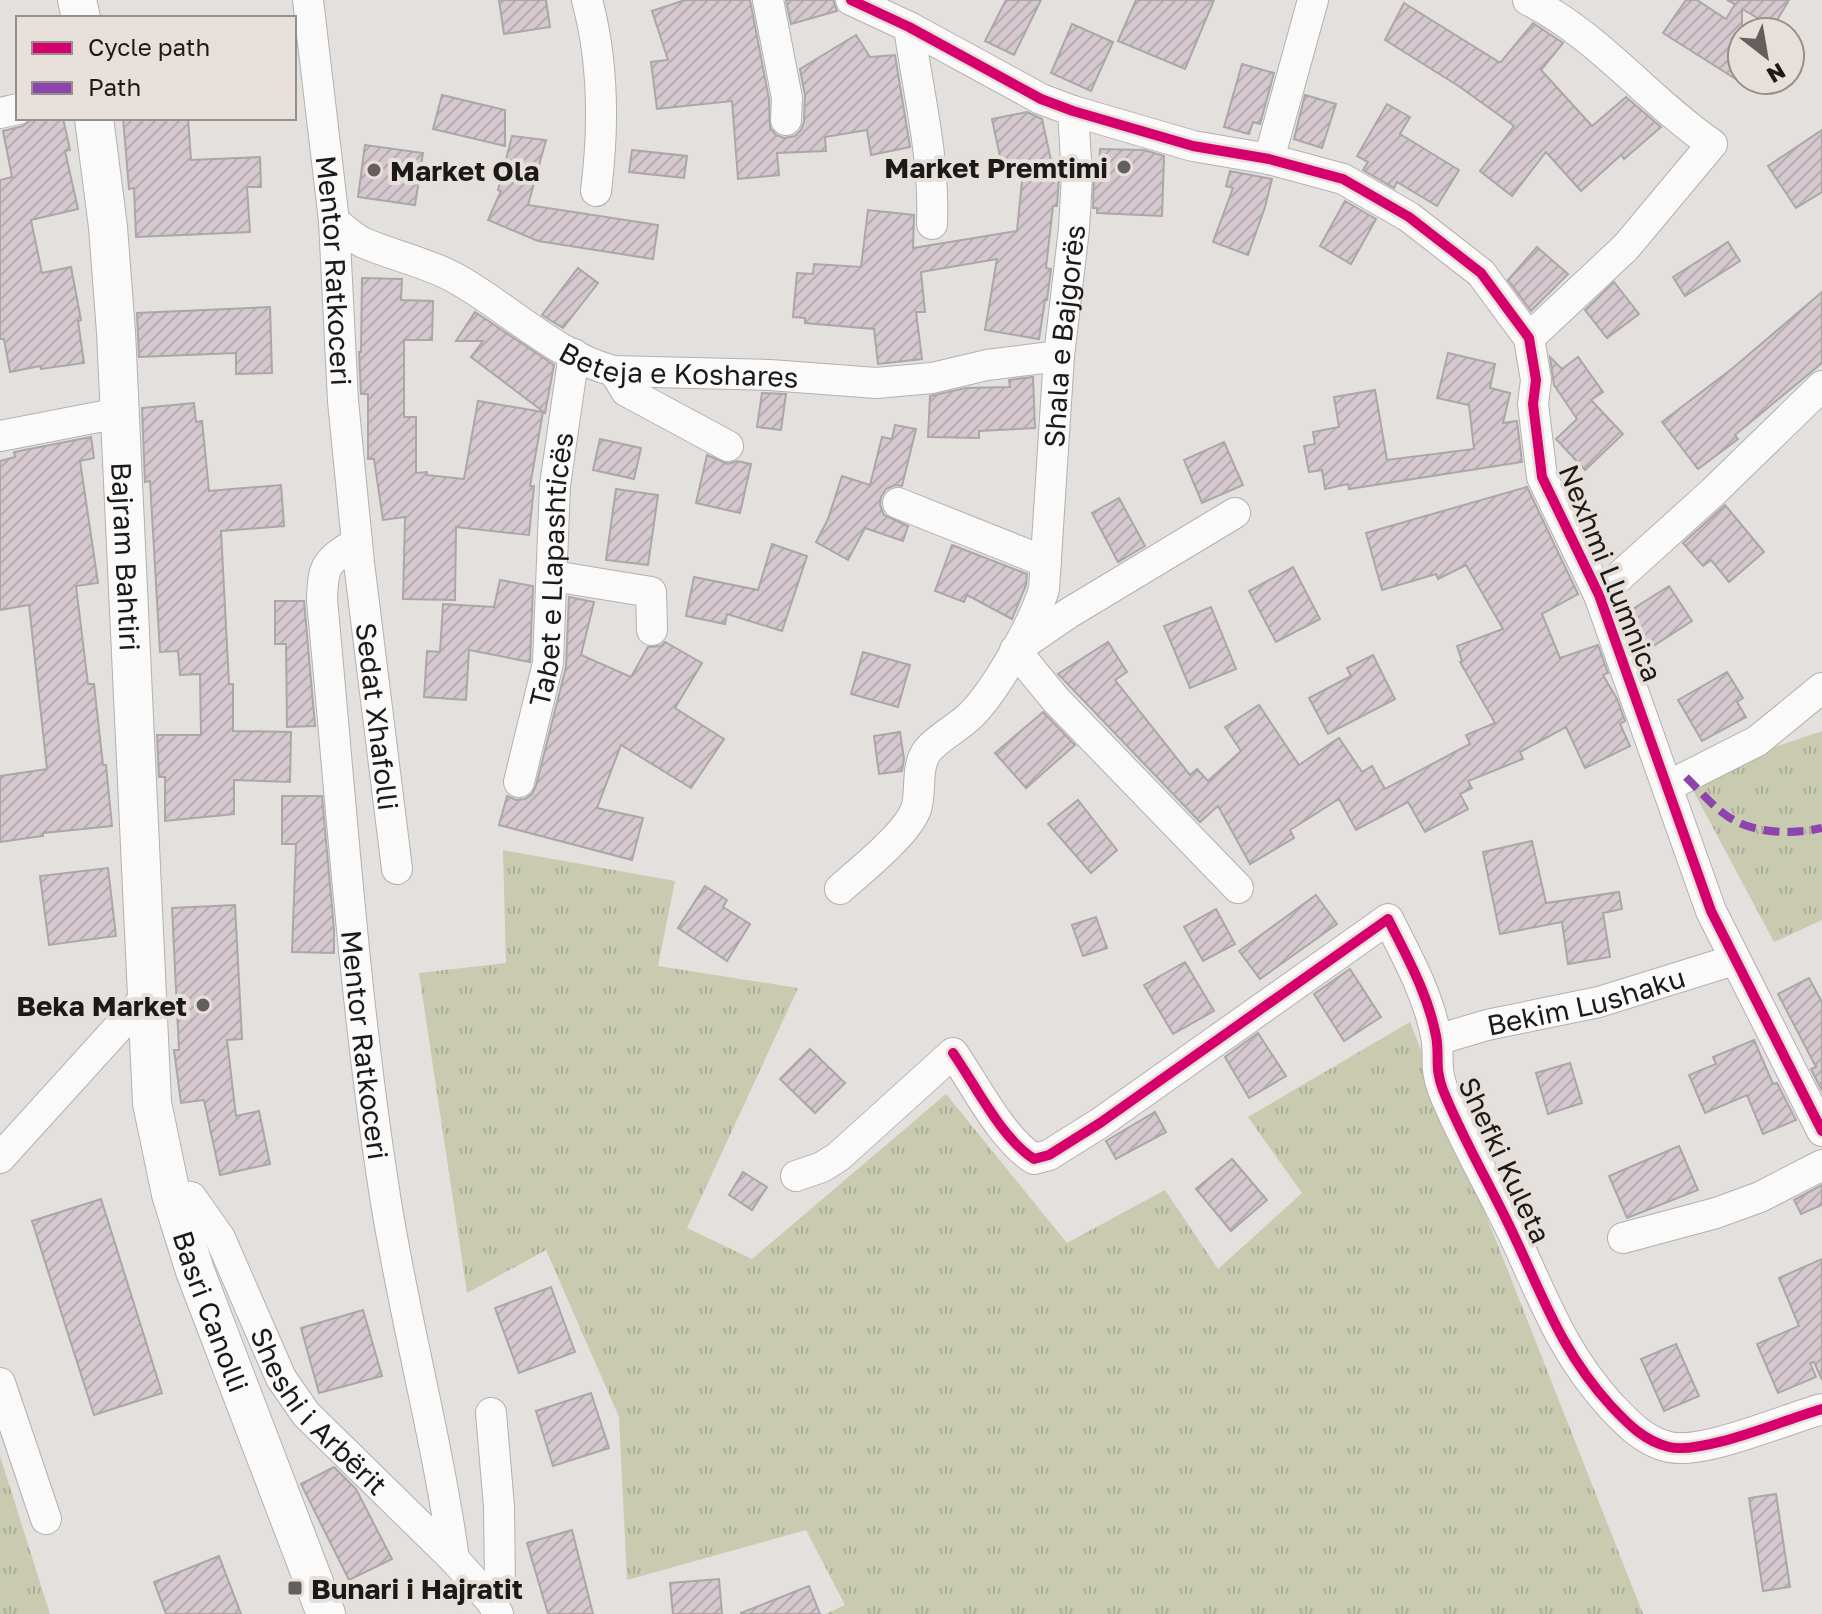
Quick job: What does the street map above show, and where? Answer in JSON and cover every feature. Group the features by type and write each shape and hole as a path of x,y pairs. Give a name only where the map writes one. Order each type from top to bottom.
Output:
{"main road":[{"name":"Bajram Bahtiri","path":"94,120 108,227 119,413 146,997"},
{"name":"Basri Canolli","path":"146,997 152,1103 171,1194 195,1271 326,1614"}],"street":[{"name":"Mentor Ratkoceri","path":"308,0 334,221 343,401 358,552 337,555 323,572 322,600 352,938 385,1199 441,1476 454,1559"},
{"path":"587,0 598,55 602,100 602,146 596,191"},
{"path":"768,0 787,98 786,120"},
{"name":"Nexhmi Llumnica","path":"851,0 909,27 1041,99 1073,111 1193,146 1269,159 1343,179 1409,217 1481,273 1529,338 1536,380 1533,404 1542,477 1599,595 1711,911 1822,1131"},
{"path":"1269,159 1313,0"},
{"path":"1528,0 1553,13 1640,84 1684,125 1712,144 1626,247 1529,338"},
{"path":"909,27 931,160 932,224"},
{"name":"Shala e Bajgorës","path":"840,889 908,823 916,809 922,764 927,751 971,715 1037,614 1044,589 1059,356 1074,229 1077,177 1073,111"},
{"name":"Beteja e Koshares","path":"334,221 361,242 455,278 574,354 595,366 614,371 770,375 876,383 932,378 987,365 1059,356"},
{"name":"Tabet e Llapashticës","path":"519,782 548,663 555,485 574,354"},
{"path":"614,371 626,391 728,446"},
{"path":"1599,595 1713,492 1822,386"},
{"path":"0,436 119,413"},
{"path":"898,503 1046,562"},
{"name":"Shala e Bajgorës","path":"1015,650 1069,613 1235,513"},
{"name":"Sedat Xhafolli","path":"358,552 397,869"},
{"path":"553,576 651,592 652,630"},
{"path":"1015,650 1056,700 1238,888"},
{"path":"1668,786 1757,741 1822,688"},
{"name":"Shefki Kuleta","path":"796,1176 822,1167 838,1157 953,1053 1005,1133 1020,1150 1034,1159 1049,1155 1100,1123 1388,919 1420,983 1437,1040 1436,1067 1442,1088 1528,1264 1551,1321 1577,1366 1629,1425 1652,1442 1674,1448 1702,1445 1822,1409"},
{"name":"Bekim Lushaku","path":"1437,1040 1487,1025 1599,1002 1734,960"},
{"path":"0,1158 146,997"},
{"path":"1623,1238 1745,1203 1822,1165"},
{"name":"Sheshi i Arbërit","path":"171,1194 191,1197 207,1216 220,1238 281,1378 306,1414 454,1559 495,1608"},
{"path":"0,1383 46,1519"},
{"path":"491,1413 499,1507 500,1584 495,1608"}],"green space":[{"path":"1822,731 1822,920 1774,942 1686,777"},
{"path":"503,850 675,881 658,966 798,988 687,1228 752,1259 946,1094 1067,1243 1165,1190 1218,1269 1302,1193 1248,1117 1410,1022 1643,1614 826,1614 845,1605 806,1530 627,1580 619,1417 546,1250 467,1293 419,973 506,963"},
{"path":"0,1456 50,1614 0,1614"}],"building":[{"path":"499,0 546,0 550,27 504,34"},
{"path":"685,0 750,0 769,99 770,128 784,138 795,136 804,122 805,95 800,69 856,35 870,57 895,55 910,147 871,155 867,130 825,137 826,151 777,153 779,175 738,179 732,101 657,109 651,62 668,60 652,11"},
{"path":"786,0 833,0 837,11 791,24"},
{"path":"1006,0 1041,0 1014,55 985,41"},
{"path":"1136,0 1214,0 1185,69 1118,41"},
{"path":"1686,0 1697,0 1726,19 1726,73 1663,33"},
{"path":"1727,0 1789,0 1780,16 1754,16 1742,9 1742,16 1728,16 1735,4"},
{"path":"1404,3 1499,62 1533,23 1563,43 1541,70 1592,126 1626,97 1661,127 1624,159 1621,155 1581,191 1546,152 1512,196 1480,171 1514,126 1460,87 1385,40"},
{"path":"1072,24 1113,42 1091,91 1051,73"},
{"path":"1242,64 1274,73 1260,124 1253,122 1249,134 1224,127"},
{"path":"442,95 505,110 505,146 433,129"},
{"path":"1305,95 1336,104 1322,148 1294,139"},
{"path":"1387,104 1410,117 1400,134 1459,170 1437,206 1397,182 1394,188 1363,170 1368,162 1357,156"},
{"path":"1027,112 1042,119 1052,165 1058,165 1059,177 1046,268 1051,269 1039,339 985,330 997,259 921,272 925,312 916,312 922,359 878,364 874,329 805,323 805,318 793,317 797,273 813,274 814,264 861,267 868,210 914,215 913,248 1017,231 1024,161 1002,166 992,119"},
{"path":"30,120 63,120 70,150 65,151 78,209 31,220 42,273 71,267 81,320 78,321 84,363 10,372 4,339 0,339 0,180 12,177 3,131 23,126"},
{"path":"123,120 188,120 191,160 260,157 261,187 247,187 250,232 136,237 134,188 129,189"},
{"path":"1822,130 1822,192 1796,208 1768,166"},
{"path":"512,136 546,140 528,205 658,225 653,259 538,241 488,220 501,191 498,190"},
{"path":"365,145 423,153 415,205 358,197"},
{"path":"1100,149 1144,150 1164,156 1162,216 1097,213 1097,208 1093,208 1094,168 1099,168"},
{"path":"632,150 687,156 684,178 629,172"},
{"path":"1230,171 1272,179 1248,255 1213,242 1233,188 1226,186"},
{"path":"1345,201 1376,219 1351,264 1320,246"},
{"path":"1728,242 1740,261 1685,296 1673,277"},
{"path":"1537,247 1568,274 1531,311 1508,280"},
{"path":"578,268 598,283 563,328 542,315"},
{"path":"362,278 402,279 401,300 433,301 432,340 404,340 404,417 416,417 416,473 464,479 478,401 543,412 530,486 534,486 529,535 456,527 455,600 403,599 405,517 383,520 374,459 368,459 368,394 361,394 359,352"},
{"path":"1614,282 1639,314 1607,338 1585,310"},
{"path":"1822,292 1822,363 1735,435 1738,439 1698,469 1662,422 1733,368"},
{"path":"270,307 272,373 236,374 236,353 139,357 137,313"},
{"path":"475,312 554,365 545,413 471,357 483,341 456,341"},
{"path":"1448,353 1495,364 1490,388 1510,393 1503,423 1517,421 1522,462 1349,489 1348,484 1325,489 1322,470 1309,472 1304,446 1315,444 1313,432 1339,427 1334,397 1375,390 1387,460 1474,449 1469,405 1437,398"},
{"path":"1550,357 1562,369 1578,357 1603,392 1591,400 1623,434 1585,470 1556,439 1577,419 1554,385"},
{"path":"1033,377 1035,428 979,431 979,438 928,437 930,396 966,388 1010,387 1009,380"},
{"path":"762,393 786,394 781,430 757,427"},
{"path":"194,403 196,422 202,421 209,491 281,485 284,526 221,531 229,684 233,684 233,731 291,732 290,782 234,780 234,814 165,821 165,777 159,777 157,735 201,735 200,674 180,675 178,651 160,652 150,481 145,482 142,408"},
{"path":"895,425 916,429 902,486 886,489 880,505 884,515 908,526 903,541 865,528 848,560 816,542 828,519 842,476 870,485 882,437 892,439"},
{"path":"91,437 94,458 80,461 98,583 76,586 88,684 94,684 112,826 43,833 43,836 0,842 0,776 47,769 29,605 0,610 0,461 15,457 14,452"},
{"path":"600,439 641,448 634,479 593,470"},
{"path":"1224,442 1243,485 1202,503 1184,460"},
{"path":"707,455 728,464 737,461 751,464 740,513 696,503"},
{"path":"1527,487 1578,594 1542,614 1560,658 1598,645 1608,673 1603,675 1617,699 1625,721 1620,724 1630,746 1585,768 1566,727 1520,752 1523,759 1468,781 1472,788 1460,794 1468,809 1425,832 1408,802 1356,830 1339,799 1290,830 1294,838 1250,864 1218,806 1200,822 1058,674 1108,642 1127,672 1115,680 1190,775 1197,769 1208,781 1241,751 1225,727 1259,705 1299,765 1339,738 1362,772 1372,766 1385,789 1470,744 1466,735 1495,723 1460,662 1457,646 1503,629 1466,565 1438,579 1436,574 1382,590 1366,533"},
{"path":"616,489 658,495 648,565 606,560"},
{"path":"1119,498 1145,546 1118,562 1092,513"},
{"path":"1725,505 1764,552 1729,582 1711,560 1703,566 1683,543"},
{"path":"772,544 807,556 782,631 727,614 725,624 686,616 694,577 758,590"},
{"path":"952,545 1027,574 1026,585 1012,619 967,595 964,602 935,591"},
{"path":"1293,567 1320,619 1276,642 1249,591"},
{"path":"500,580 533,586 530,662 469,650 466,700 424,697 427,651 440,652 443,604 494,607"},
{"path":"1669,586 1692,621 1650,648 1628,612"},
{"path":"569,597 594,602 581,655 631,677 648,647 661,646 665,642 702,663 675,708 724,739 691,788 621,745 597,808 643,818 632,860 499,825 507,796 516,800 525,799 536,786 566,667"},
{"path":"275,601 304,601 315,726 287,727 286,644 275,644"},
{"path":"1211,607 1236,669 1190,688 1164,626"},
{"path":"863,652 910,665 898,707 851,694"},
{"path":"1373,655 1395,699 1328,734 1309,698 1351,676 1347,668"},
{"path":"1727,672 1743,698 1737,702 1746,717 1702,741 1678,700"},
{"path":"1043,712 1075,745 1026,788 995,753"},
{"path":"900,732 904,759 902,771 879,774 874,736"},
{"path":"282,796 322,796 334,953 292,952 296,844 282,844"},
{"path":"1078,800 1117,850 1091,873 1048,824"},
{"path":"1532,841 1546,903 1619,892 1622,909 1603,913 1610,957 1568,964 1562,922 1500,934 1483,852"},
{"path":"108,868 116,936 49,945 40,876"},
{"path":"705,886 727,900 723,907 750,924 727,961 678,928"},
{"path":"1316,895 1337,924 1260,979 1239,951"},
{"path":"235,905 242,1039 227,1040 236,1116 259,1111 270,1164 220,1175 204,1100 181,1103 174,1050 179,1050 172,908"},
{"path":"1216,909 1235,944 1203,961 1184,927"},
{"path":"1096,917 1107,948 1083,956 1072,925"},
{"path":"1185,962 1214,1011 1173,1034 1144,985"},
{"path":"1350,969 1381,1017 1344,1041 1314,994"},
{"path":"1809,978 1822,1002 1822,1091 1811,1069 1816,1067 1778,994"},
{"path":"1258,1033 1286,1076 1249,1098 1225,1057"},
{"path":"1754,1040 1773,1084 1777,1083 1796,1120 1763,1134 1747,1095 1705,1113 1689,1075 1716,1064 1713,1057"},
{"path":"810,1049 845,1083 815,1113 780,1079"},
{"path":"1570,1063 1582,1103 1548,1114 1536,1073"},
{"path":"1155,1112 1166,1132 1116,1159 1106,1141"},
{"path":"1679,1146 1698,1190 1627,1218 1609,1176"},
{"path":"1232,1159 1267,1200 1231,1231 1196,1189"},
{"path":"743,1172 767,1187 752,1210 729,1195"},
{"path":"1822,1185 1822,1205 1801,1214 1794,1200"},
{"path":"101,1199 162,1393 94,1415 32,1221"},
{"path":"1822,1259 1822,1380 1814,1362 1810,1363 1816,1377 1778,1393 1757,1344 1799,1326 1779,1278"},
{"path":"551,1287 575,1352 519,1373 495,1308"},
{"path":"363,1310 382,1376 319,1393 301,1328"},
{"path":"1676,1344 1699,1396 1664,1411 1641,1359"},
{"path":"591,1393 609,1448 553,1466 536,1411"},
{"path":"334,1467 356,1489 392,1559 349,1580 301,1484"},
{"path":"1776,1494 1790,1587 1763,1591 1749,1498"},
{"path":"572,1530 593,1614 548,1614 527,1543"},
{"path":"219,1556 241,1614 166,1614 154,1582"},
{"path":"719,1579 722,1614 673,1614 670,1583"},
{"path":"809,1586 820,1614 741,1614 741,1613"}],"marked path":[{"path":"1686,777 1718,809 1745,825 1784,832 1822,828"}],"cycle path":[{"path":"851,0 909,27 1041,99 1073,111 1193,146 1269,159 1343,179 1409,217 1481,273 1529,338 1536,380 1533,404 1542,477 1599,595 1711,911 1822,1131"},
{"path":"953,1053 990,1110 1022,1150 1034,1159 1049,1155 1100,1123 1388,919 1428,1005 1436,1036 1440,1082 1458,1123 1564,1340 1611,1406 1652,1441 1684,1448 1745,1435 1822,1409"}],"place":[{"name":"Market Premtimi","path":"1124,167"},
{"name":"Market Ola","path":"374,170"},
{"name":"Beka Market","path":"203,1005"},
{"name":"Bunari i Hajratit","path":"295,1588"}]}
